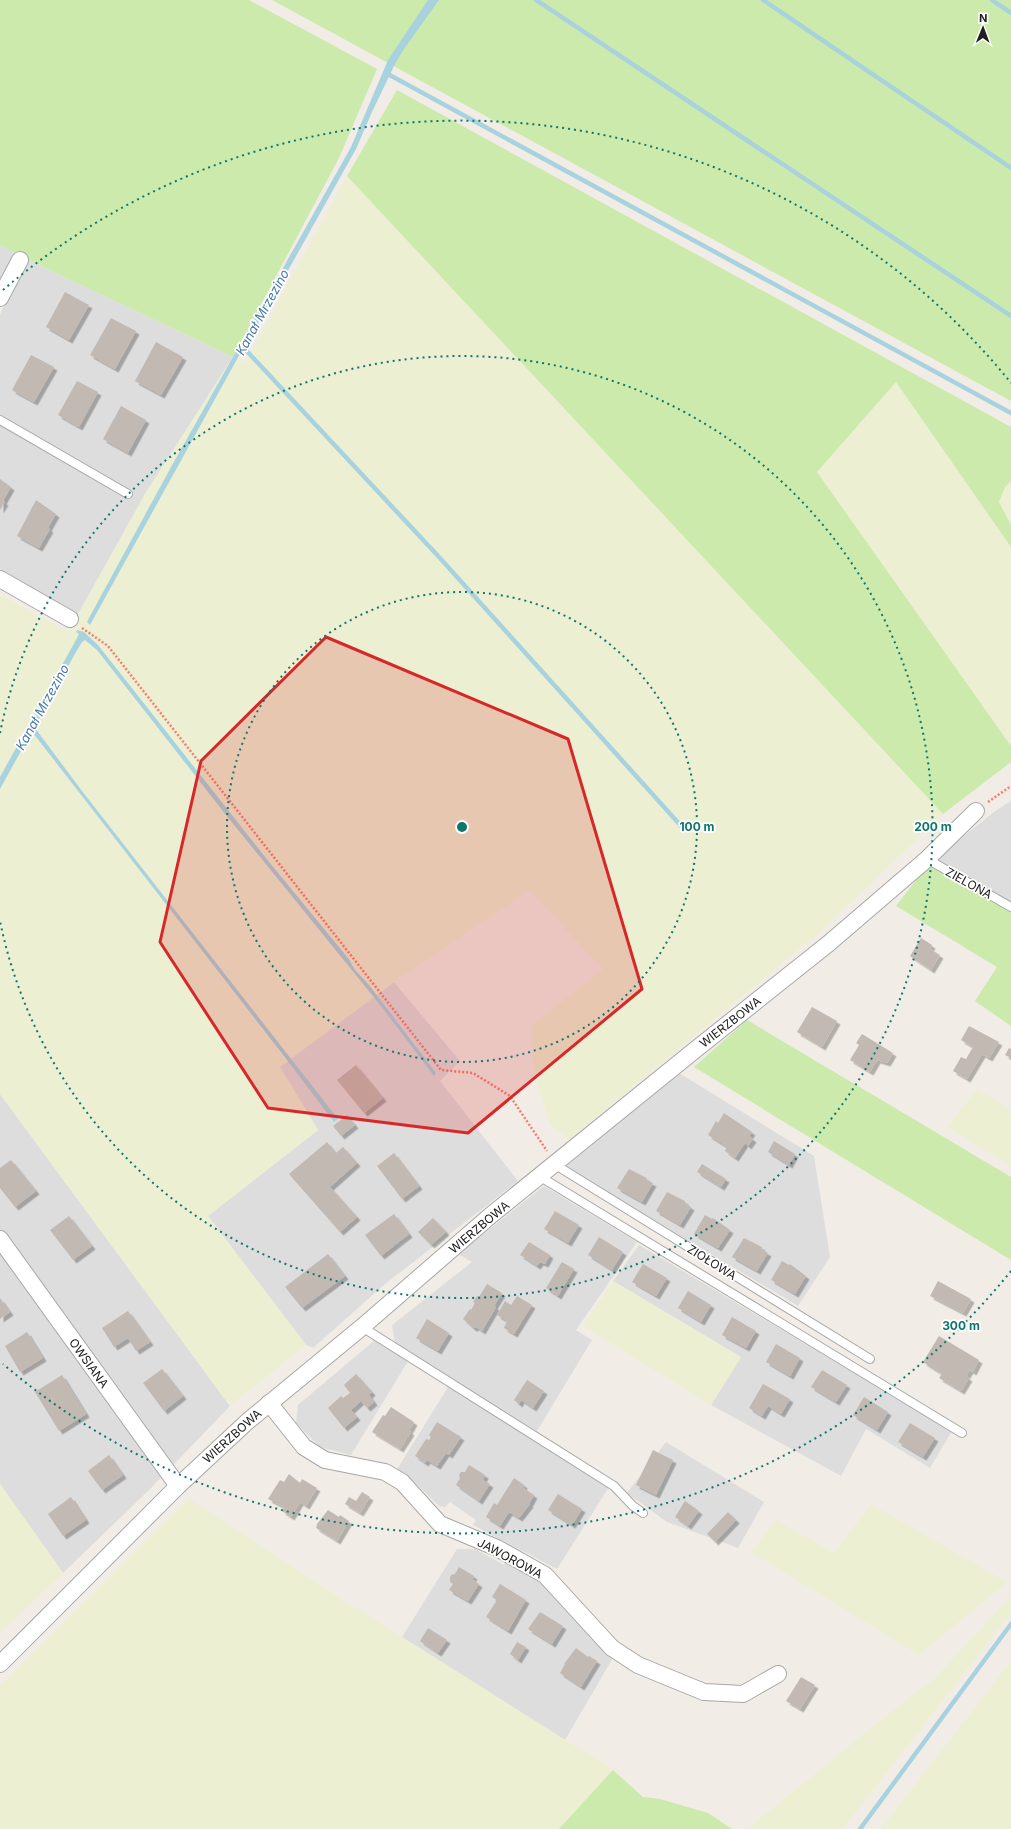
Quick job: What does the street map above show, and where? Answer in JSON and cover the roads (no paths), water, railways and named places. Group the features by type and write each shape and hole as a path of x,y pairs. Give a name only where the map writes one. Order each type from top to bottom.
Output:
{"street":[{"path":"0,298 20,260"},
{"path":"0,579 70,619"},
{"name":"WIERZBOWA","path":"0,1664 178,1486 268,1404 362,1327 539,1176 828,944 927,859 976,811"},
{"name":"OWSIANA","path":"0,1239 178,1486"},
{"name":"JAWOROWA","path":"268,1404 304,1447 325,1460 385,1472 402,1482 440,1524 497,1548 546,1575 612,1648 638,1665 704,1692 743,1694 778,1674"}],"lane":[{"path":"0,420 128,494"},
{"name":"ZIELONA","path":"927,859 1011,907"},
{"name":"ZIOŁOWA","path":"554,1164 870,1359"},
{"path":"539,1176 962,1433"},
{"path":"362,1327 614,1486 633,1506 643,1513"}],"water":[{"name":"Kanał Mrzezino","path":"428,0 439,0 396,62 356,149 248,342 244,352 241,352 90,625 87,622 89,618 170,469 351,147 388,60"},
{"name":"Kanał Mrzezino","path":"77,630 84,632 98,645 265,857 348,958 355,970 369,985 436,1073 434,1076 381,1006 226,815 97,650 85,640 76,652 35,728 82,791 338,1119 334,1122 33,733 31,733 0,789 0,777 77,638 79,634 76,632"}],"waterway":[{"path":"536,0 1011,316"},
{"path":"763,0 1011,168"},
{"path":"992,0 1011,13"},
{"path":"386,73 1011,413"},
{"name":"Kanał Mrzezino","path":"243,347 439,557 682,827"},
{"path":"860,1829 1011,1624"}]}
